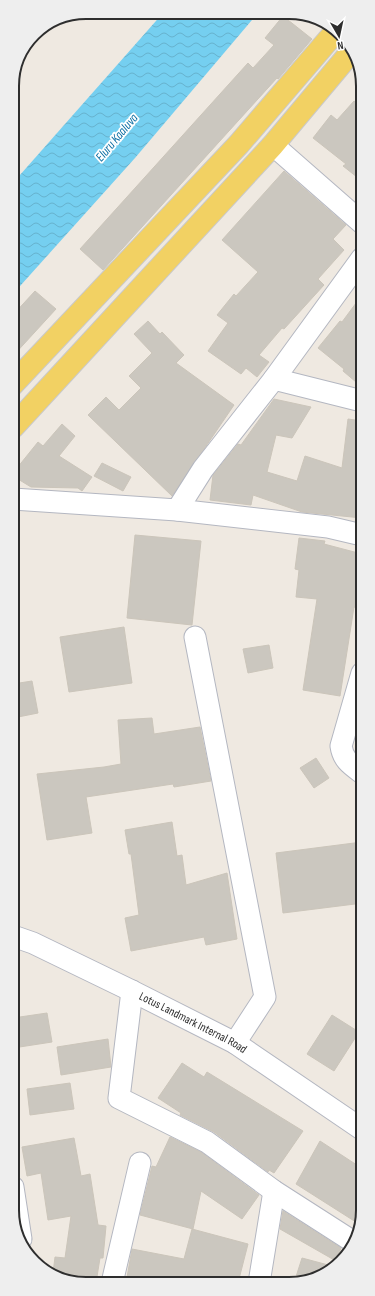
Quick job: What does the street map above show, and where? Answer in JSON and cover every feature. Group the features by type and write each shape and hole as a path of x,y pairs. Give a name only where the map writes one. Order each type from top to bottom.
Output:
{"main road":[{"path":"19,378 239,144 332,35"},
{"path":"19,419 273,144 348,55"}],"street":[{"path":"273,144 356,218"},
{"path":"177,510 203,469 274,379 356,266"},
{"path":"274,379 356,400"},
{"path":"19,499 177,510 328,528 356,534"},
{"path":"194,638 265,997 235,1043"},
{"path":"356,693 341,746 342,755 348,763 356,769"},
{"name":"Lotus Landmark Internal Road","path":"19,938 33,943 132,991 235,1043 356,1125"},
{"path":"132,991 119,1098 207,1142 274,1191 349,1239"},
{"path":"113,1277 140,1163"},
{"path":"260,1277 274,1191"}],"water":[{"name":"Eluru Kaaluva","path":"158,19 253,19 135,158 19,287 19,176"}],"building":[{"path":"281,19 287,19 312,39 278,79 277,78 103,270 80,249 248,63 253,68 274,45 265,38"},
{"path":"354,101 356,103 356,176 343,166 346,164 313,138 331,115 337,120"},
{"path":"284,171 346,225 333,239 344,250 318,279 324,285 284,329 282,328 259,355 269,362 257,377 246,368 241,374 208,351 228,323 217,315 234,294 236,296 258,272 222,240"},
{"path":"35,291 56,309 19,349 19,308"},
{"path":"356,303 356,382 343,371 344,369 318,348 340,321 342,322"},
{"path":"148,321 160,334 162,332 184,355 176,363 234,405 172,496 88,415 106,397 119,410 141,388 129,376 152,353 134,334"},
{"path":"274,399 311,407 292,438 276,435 267,472 297,481 305,456 342,468 348,419 356,420 356,517 302,512 253,495 251,505 210,500 213,475 238,444 241,445"},
{"path":"62,424 75,436 59,456 92,477 82,491 78,488 31,487 19,480 19,466 38,442 43,446"},
{"path":"102,463 131,477 123,491 94,476"},
{"path":"135,535 201,541 192,625 127,618"},
{"path":"299,538 325,541 324,544 356,552 356,608 354,607 340,696 303,690 317,599 296,597 299,570 295,569"},
{"path":"124,627 132,683 69,692 60,637"},
{"path":"269,645 273,668 248,673 243,649"},
{"path":"32,681 38,713 19,717 19,683"},
{"path":"152,718 154,734 200,727 211,781 174,787 173,784 86,797 92,833 47,840 37,774 121,764 118,720"},
{"path":"316,758 329,778 314,788 300,768"},
{"path":"172,822 177,856 182,855 186,885 227,873 237,939 206,945 204,937 131,951 125,918 139,915 131,854 129,854 125,830"},
{"path":"356,843 356,904 283,913 276,853"},
{"path":"47,1013 52,1042 19,1047 19,1017"},
{"path":"332,1015 356,1030 356,1037 334,1071 307,1054"},
{"path":"108,1039 111,1067 61,1075 57,1047"},
{"path":"182,1063 204,1077 207,1072 303,1131 274,1173 269,1170 268,1172 214,1132 180,1115 181,1113 158,1098"},
{"path":"70,1083 74,1109 30,1115 27,1089"},
{"path":"170,1137 201,1152 259,1195 242,1219 201,1191 193,1229 140,1215 152,1166 156,1167"},
{"path":"74,1138 81,1176 90,1174 98,1225 106,1226 103,1258 100,1258 97,1277 73,1276 54,1268 55,1257 65,1258 71,1216 48,1220 41,1173 27,1176 22,1147"},
{"path":"320,1141 356,1164 355,1221 296,1184"},
{"path":"283,1211 341,1248 338,1254 333,1260 280,1229"},
{"path":"192,1229 248,1244 240,1277 127,1277 132,1249 184,1259"},
{"path":"302,1258 327,1265 314,1272 296,1276"}]}
